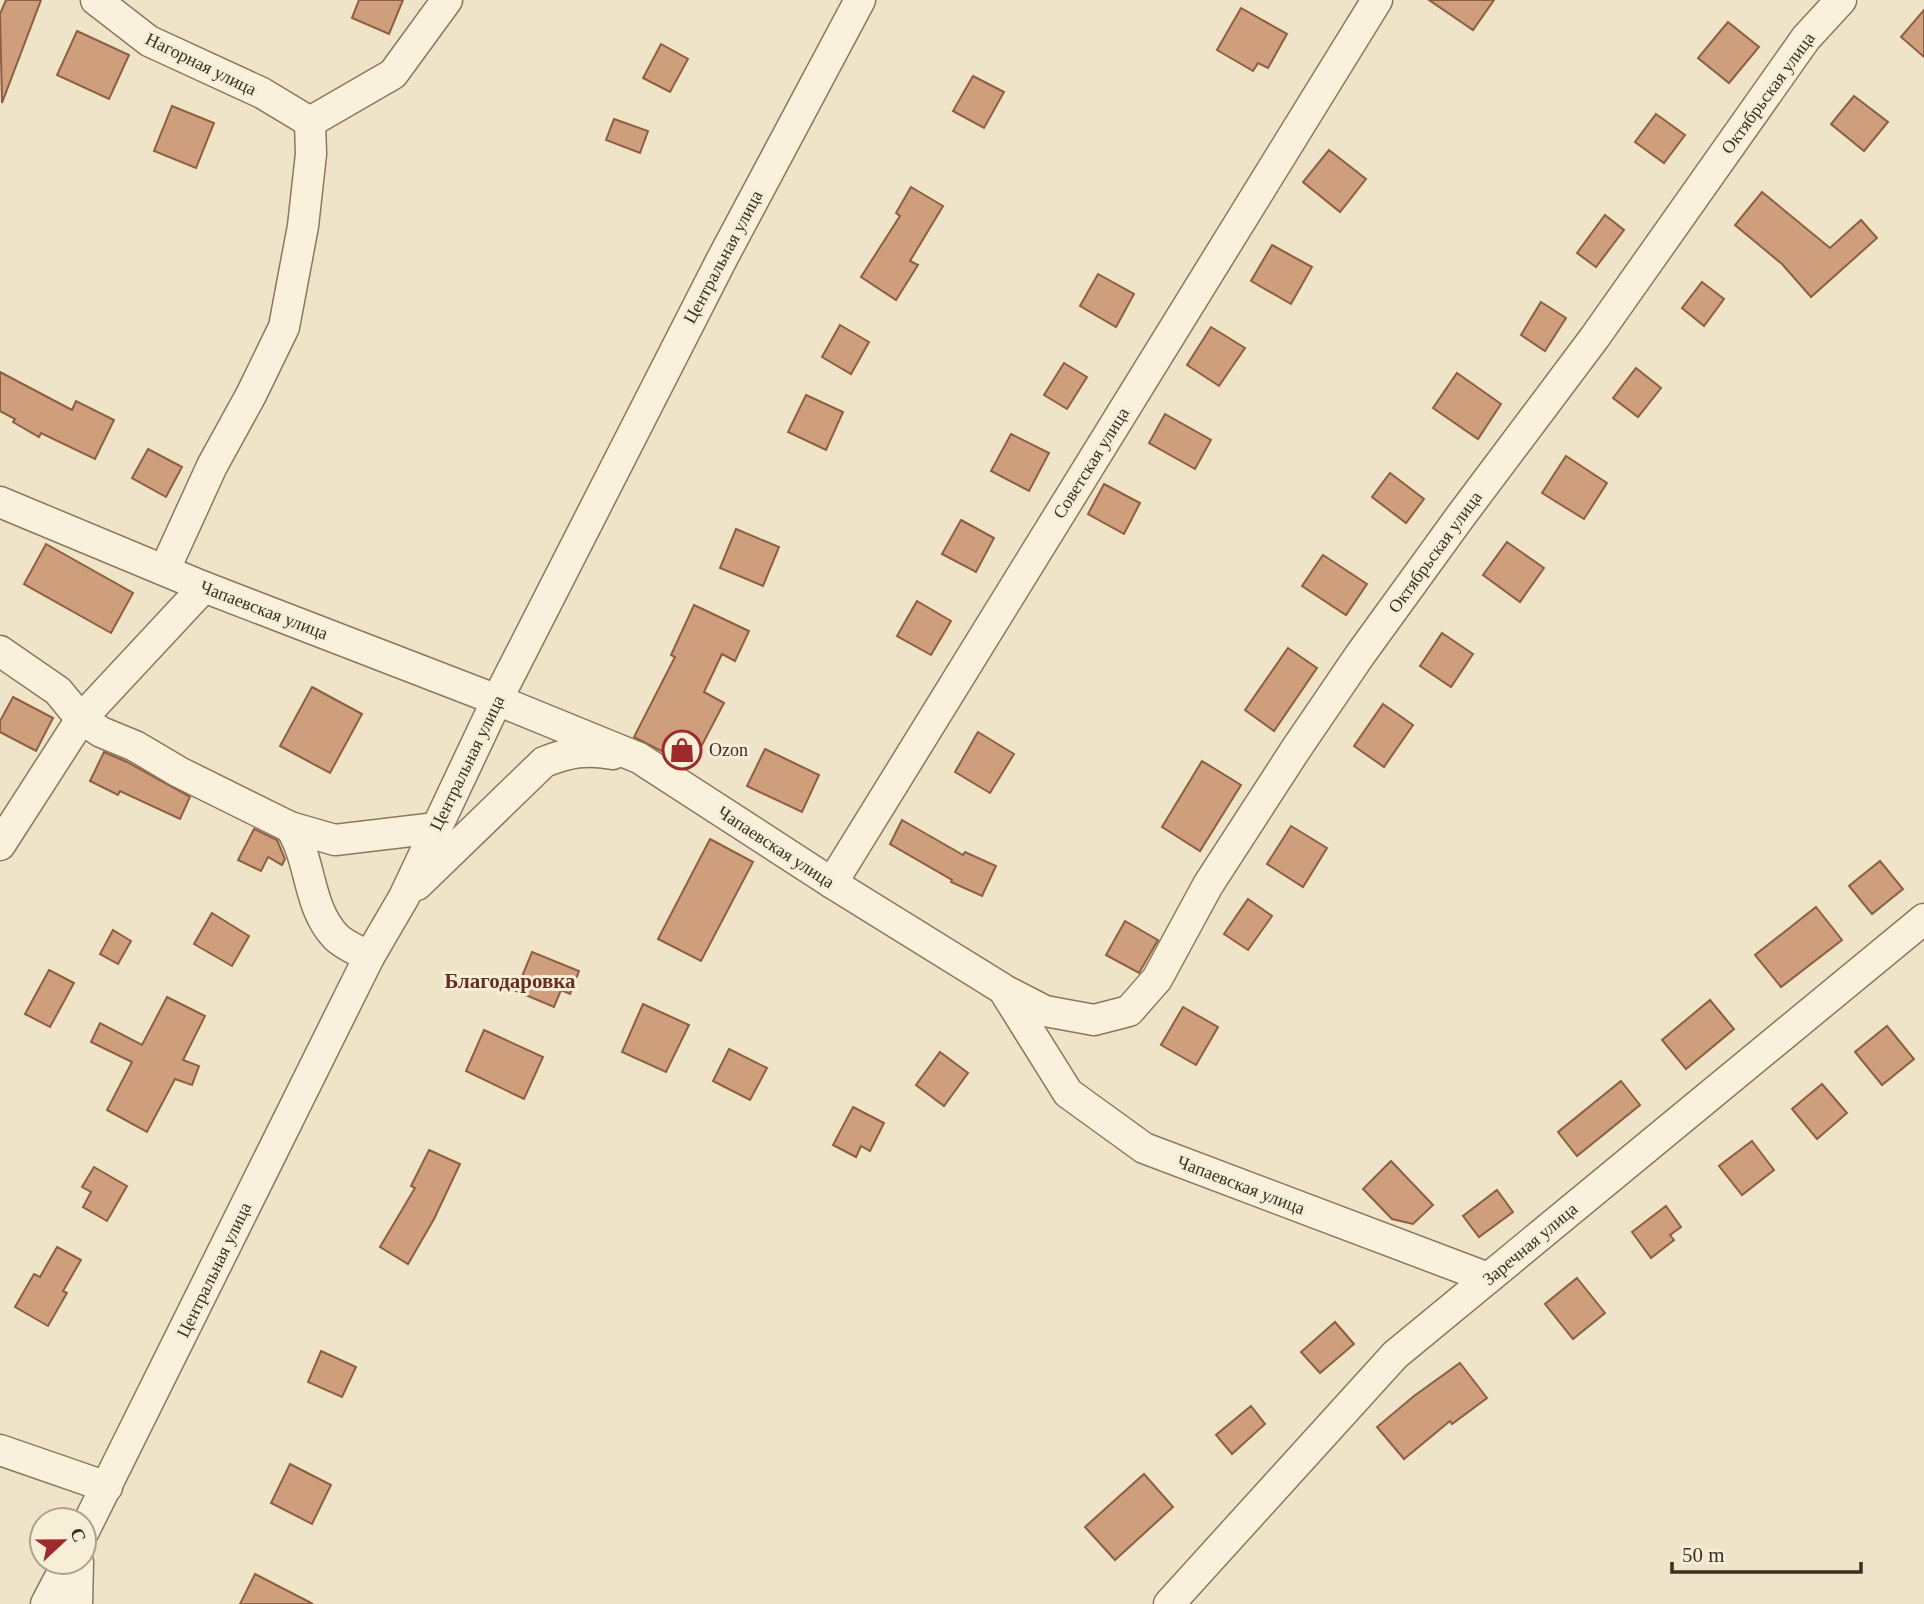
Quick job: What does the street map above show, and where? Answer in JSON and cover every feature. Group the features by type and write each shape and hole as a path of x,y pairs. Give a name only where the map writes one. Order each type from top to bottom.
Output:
{"street":[{"name":"Нагорная улица","path":"96,0 149,41 262,93 310,122"},
{"path":"165,569 212,466 284,327 303,226 311,154 310,122 393,74 447,0"},
{"name":"Центральная улица","path":"97,1506 369,957 404,897 498,699 723,257 860,0"},
{"name":"Советская улица","path":"832,883 1377,0"},
{"name":"Октябрьская улица","path":"1003,989 1045,1011 1094,1020 1129,1011 1157,979 1208,884 1360,654 1595,337 1806,38 1841,0"},
{"name":"Чапаевская улица","path":"0,502 204,587 498,699 639,758 832,883 1003,989 1068,1093 1144,1148 1488,1278"},
{"path":"0,845 81,719 204,587"},
{"path":"0,651 58,691 81,719 101,732 135,746 179,772 290,827 335,840 436,828"},
{"path":"404,897 544,762 565,753 596,751 639,758"},
{"path":"290,827 301,843 310,885 324,919 337,938 369,957"},
{"name":"Заречная улица","path":"1169,1604 1395,1355 1924,919"},
{"path":"0,1450 107,1487"},
{"path":"46,1604 61,1576"},
{"path":"77,1604 78,1576"}],"building":[{"path":"6,0 41,0 2,103 0,14"},
{"path":"359,0 403,0 389,34 352,18"},
{"path":"1429,0 1494,0 1473,30"},
{"path":"1241,8 1287,34 1268,68 1258,63 1253,71 1217,50"},
{"path":"1924,10 1924,57 1901,37"},
{"path":"1728,22 1759,47 1729,83 1698,58"},
{"path":"77,31 129,55 109,99 57,75"},
{"path":"661,44 688,59 670,92 643,78"},
{"path":"973,76 1004,92 984,128 953,111"},
{"path":"1854,96 1888,122 1864,151 1831,124"},
{"path":"172,106 214,123 196,168 154,151"},
{"path":"1656,114 1685,135 1664,163 1635,142"},
{"path":"614,119 648,131 640,153 606,140"},
{"path":"1329,150 1366,179 1340,212 1303,182"},
{"path":"911,187 943,206 910,261 918,265 896,300 861,277 900,216 896,213"},
{"path":"1762,192 1830,248 1861,220 1877,238 1811,297 1782,264 1735,225"},
{"path":"1605,215 1624,230 1596,267 1577,253"},
{"path":"1272,245 1312,267 1291,304 1251,281"},
{"path":"1098,274 1134,294 1116,327 1080,306"},
{"path":"1702,282 1724,299 1704,326 1682,308"},
{"path":"1541,302 1566,318 1545,351 1521,335"},
{"path":"840,325 869,342 851,374 822,357"},
{"path":"1211,327 1245,348 1219,386 1187,365"},
{"path":"1064,363 1087,377 1067,409 1044,395"},
{"path":"1636,368 1661,388 1638,417 1613,398"},
{"path":"0,372 72,410 76,401 114,420 95,459 41,433 39,437 0,411"},
{"path":"1457,373 1501,404 1478,439 1433,408"},
{"path":"806,395 843,412 826,450 788,432"},
{"path":"1165,414 1211,440 1195,469 1149,443"},
{"path":"1011,434 1049,453 1029,491 991,471"},
{"path":"148,449 182,467 166,497 132,478"},
{"path":"1566,456 1607,483 1584,519 1542,493"},
{"path":"1390,473 1424,499 1406,523 1372,497"},
{"path":"1104,484 1140,503 1124,534 1088,514"},
{"path":"961,520 994,538 976,572 942,554"},
{"path":"736,529 779,547 763,586 720,568"},
{"path":"1507,542 1544,568 1520,602 1483,575"},
{"path":"46,544 133,593 111,633 24,584"},
{"path":"1323,555 1367,584 1346,615 1302,586"},
{"path":"917,601 951,621 931,655 897,636"},
{"path":"694,605 749,631 735,661 722,654 704,692 724,703 691,766 634,737 675,657 671,655"},
{"path":"1442,633 1473,654 1451,687 1420,666"},
{"path":"1288,648 1317,668 1274,731 1245,710"},
{"path":"312,687 362,714 330,773 280,746"},
{"path":"13,697 53,718 36,751 0,732 0,721"},
{"path":"1383,704 1413,725 1384,767 1354,746"},
{"path":"978,732 1014,754 990,793 955,772"},
{"path":"765,749 819,775 802,812 747,786"},
{"path":"104,752 190,797 180,819 120,791 118,795 90,781"},
{"path":"1202,761 1241,785 1200,851 1162,827"},
{"path":"902,820 963,855 965,852 996,866 982,896 951,882 952,880 890,844"},
{"path":"1291,826 1327,848 1303,887 1267,864"},
{"path":"254,829 277,840 285,859 282,865 268,857 261,871 238,860"},
{"path":"710,839 753,862 701,961 658,939"},
{"path":"1880,861 1903,889 1872,914 1849,886"},
{"path":"1248,899 1272,916 1248,950 1224,934"},
{"path":"1816,907 1842,940 1781,987 1755,955"},
{"path":"212,913 249,936 232,966 194,944"},
{"path":"1125,921 1158,940 1139,973 1106,955"},
{"path":"113,930 131,941 118,964 100,954"},
{"path":"532,952 579,971 570,994 561,990 554,1007 516,991"},
{"path":"49,970 74,983 50,1027 25,1014"},
{"path":"167,997 205,1016 183,1060 199,1066 192,1085 175,1079 147,1132 107,1110 132,1062 91,1042 100,1023 142,1045"},
{"path":"1710,1000 1734,1029 1686,1069 1662,1040"},
{"path":"643,1004 689,1025 666,1072 622,1052"},
{"path":"1183,1007 1218,1027 1196,1065 1161,1045"},
{"path":"1887,1026 1914,1059 1882,1085 1855,1052"},
{"path":"484,1030 543,1057 524,1099 466,1071"},
{"path":"729,1049 767,1068 750,1100 713,1081"},
{"path":"940,1052 968,1073 944,1106 916,1085"},
{"path":"1621,1081 1640,1105 1577,1156 1558,1132"},
{"path":"1822,1084 1847,1113 1817,1139 1792,1109"},
{"path":"853,1107 884,1123 870,1151 861,1146 856,1157 833,1145"},
{"path":"1752,1141 1774,1170 1742,1195 1719,1166"},
{"path":"429,1150 460,1164 434,1219 408,1264 380,1247 415,1188 411,1186"},
{"path":"1391,1161 1433,1205 1413,1224 1392,1219 1363,1189"},
{"path":"94,1167 127,1186 107,1221 83,1207 91,1192 82,1187"},
{"path":"1497,1190 1513,1212 1479,1237 1463,1216"},
{"path":"1666,1206 1681,1227 1670,1235 1674,1240 1651,1258 1632,1232"},
{"path":"57,1247 81,1260 63,1291 67,1293 48,1326 15,1307 34,1274 40,1277"},
{"path":"1577,1278 1605,1313 1573,1339 1545,1304"},
{"path":"1335,1322 1354,1344 1320,1373 1301,1352"},
{"path":"321,1351 356,1367 342,1397 308,1382"},
{"path":"1460,1363 1487,1398 1452,1424 1450,1421 1404,1459 1377,1427"},
{"path":"1251,1406 1265,1424 1232,1454 1216,1435"},
{"path":"290,1464 331,1485 312,1524 271,1503"},
{"path":"1144,1474 1173,1507 1115,1560 1085,1527"},
{"path":"255,1574 313,1604 240,1604"}],"place":[{"name":"Ozon","path":"682,750"}],"district":[{"name":"Благодаровка","path":"510,981"}]}
